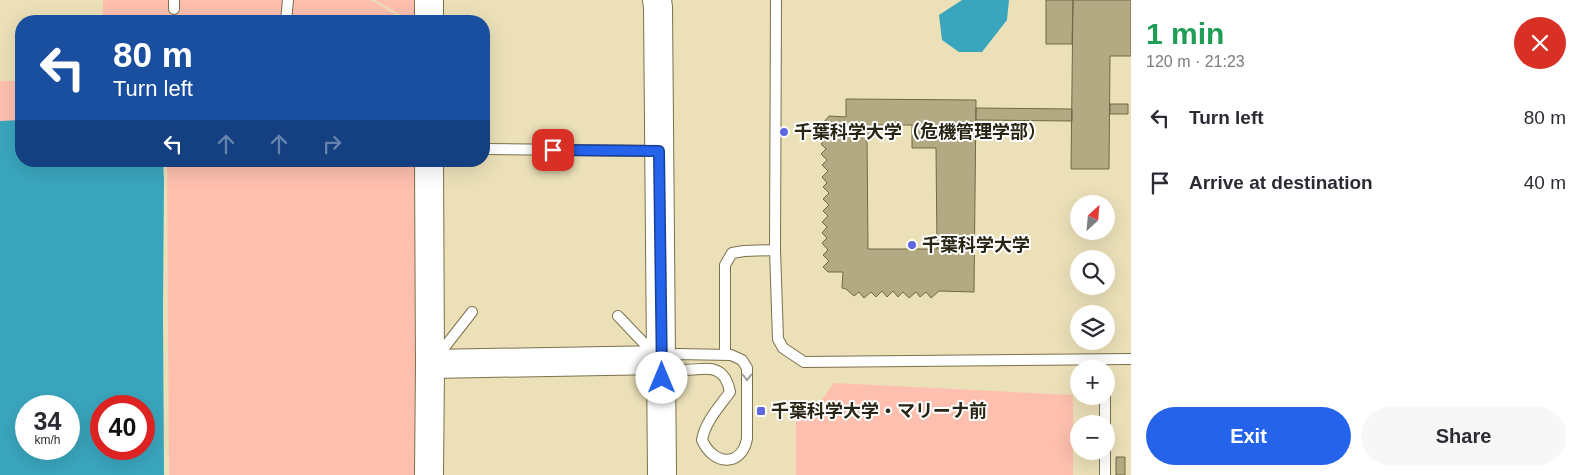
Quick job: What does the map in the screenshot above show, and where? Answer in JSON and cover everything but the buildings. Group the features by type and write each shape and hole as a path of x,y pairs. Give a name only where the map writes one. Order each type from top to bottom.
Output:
{"street":[{"path":"656,0 658,7 662,475"},
{"path":"429,167 429,475"},
{"path":"430,364 662,360"}],"lane":[{"path":"287,15 288,0"},
{"path":"776,0 775,250 778,339 783,348 804,362 1070,364"},
{"path":"490,149 659,151"},
{"path":"725,355 725,265 732,253 775,250"},
{"path":"430,364 472,312"},
{"path":"618,316 662,360 675,369 714,369 723,376 730,392 709,422 702,440 711,454 719,460 728,460 737,455 745,448 747,439 747,368 742,360 731,355 676,354 662,360"},
{"path":"1115,362 1131,359"},
{"path":"1105,460 1105,475"}],"shaded area":[{"path":"103,0 371,0 397,15 102,15"},
{"path":"375,0 417,0 417,15 401,15"},
{"path":"0,81 15,81 15,127 0,127"},
{"path":"167,167 417,167 416,475 169,475"},
{"path":"834,383 1070,395 1070,405 1073,405 1073,415 1070,415 1070,460 1073,460 1073,475 796,475 796,416 819,404"}],"water":[{"path":"962,0 1009,0 1007,20 982,52 959,52 942,40 939,15"},
{"path":"15,120 15,167 163,167 164,475 0,475 0,121"}],"place":[{"name":"千葉科学大学（危機管理学部）","path":"784,132"},
{"name":"千葉科学大学","path":"912,245"},
{"name":"千葉科学大学・マリーナ前","path":"761,411"}],"route":[{"path":"553,150 659,151 662,378"}]}
